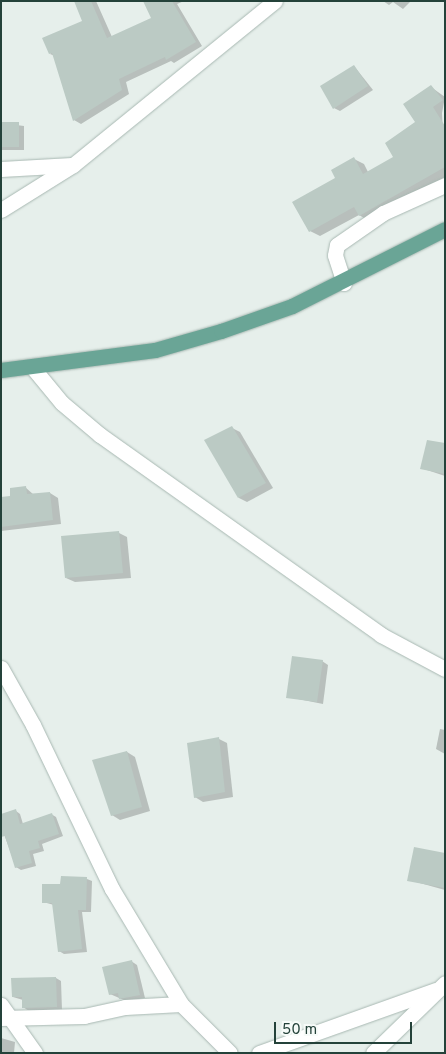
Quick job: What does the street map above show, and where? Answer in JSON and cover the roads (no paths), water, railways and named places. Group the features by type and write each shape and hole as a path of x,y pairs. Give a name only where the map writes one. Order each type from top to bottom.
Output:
{"main road":[{"path":"1,370 33,368 155,350 292,306 344,282 445,228"}],"street":[{"path":"1,210 74,165 275,1"},
{"path":"1,169 74,165"},
{"path":"344,282 335,255 337,245 383,213 445,185"},
{"path":"33,368 62,403 100,435 381,635 445,669"},
{"path":"1,668 33,725 112,889 181,1004 230,1053"},
{"path":"259,1053 441,987"},
{"path":"373,1053 441,987"},
{"path":"6,1018 84,1016 125,1007 181,1004"},
{"path":"1,1005 6,1018 35,1053"}]}
